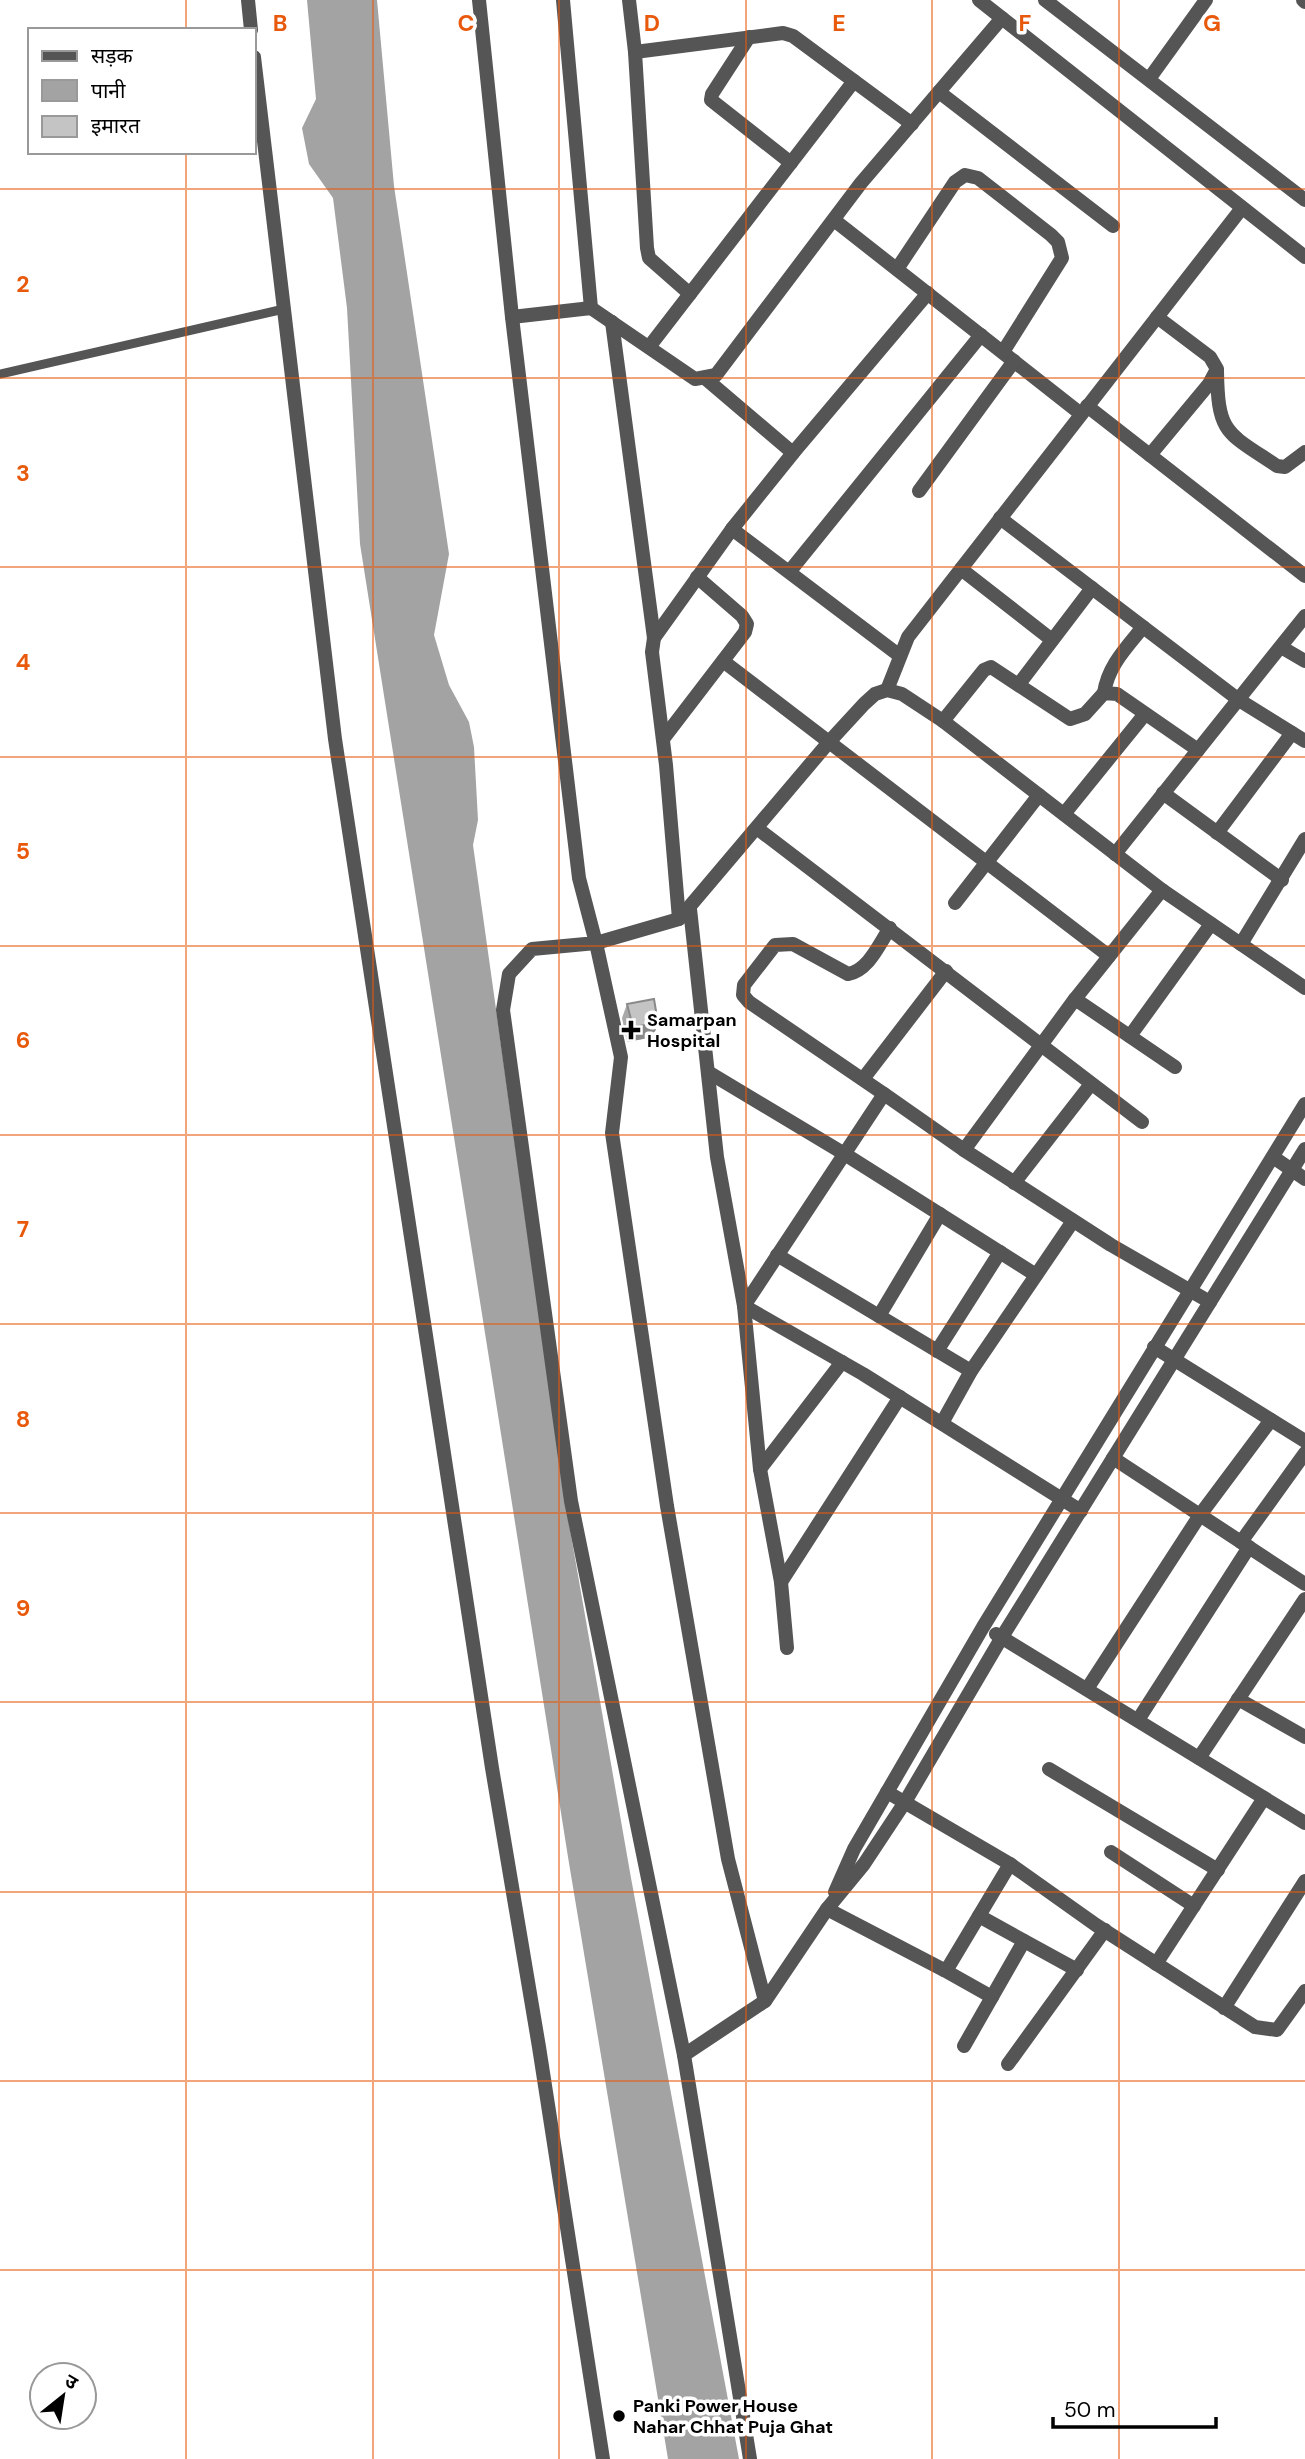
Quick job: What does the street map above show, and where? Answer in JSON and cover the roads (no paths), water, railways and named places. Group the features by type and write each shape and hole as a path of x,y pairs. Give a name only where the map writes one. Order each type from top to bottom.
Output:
{"street":[{"path":"248,0 251,28"},
{"path":"479,0 512,317 579,878 621,1057 612,1133 667,1506 728,1859 765,2001"},
{"path":"563,0 591,308"},
{"path":"629,0 635,52 644,221 649,258 690,294"},
{"path":"979,0 1305,257"},
{"path":"1045,0 1305,200"},
{"path":"1149,79 1206,0"},
{"path":"512,317 591,308 695,379 716,375 834,220 1002,18"},
{"path":"635,52 783,33 793,36 912,124"},
{"path":"749,37 712,93 711,100 791,163"},
{"path":"256,76 337,752 492,1768 542,2061 603,2459"},
{"path":"649,347 854,80"},
{"path":"939,92 1113,226"},
{"path":"897,269 955,182 965,175 978,178 1051,235 1058,242 1062,258 1008,357 919,491"},
{"path":"887,690 908,637 1242,208"},
{"path":"834,220 1008,357 1150,455 1305,576"},
{"path":"654,638 732,529 928,293"},
{"path":"1157,317 1210,357 1217,369 1220,417 1228,430 1277,466 1285,467 1305,452"},
{"path":"612,322 654,638 652,652 684,914 708,1072 717,1157 744,1306 760,1469 781,1582 787,1648"},
{"path":"790,571 981,335"},
{"path":"1150,455 1209,384 1217,369"},
{"path":"706,379 793,453"},
{"path":"1000,518 1239,701 1305,741"},
{"path":"732,529 900,656"},
{"path":"961,569 1052,640"},
{"path":"663,739 746,632 747,624 735,609 697,577"},
{"path":"1018,684 1092,588"},
{"path":"1115,854 1305,616"},
{"path":"943,721 990,667 998,669 1070,719 1085,714 1104,693 1106,680 1114,663 1143,627"},
{"path":"1281,647 1305,661"},
{"path":"723,661 985,864 1109,956"},
{"path":"750,2459 684,2055 571,1501 503,1010 509,974 532,949 596,943 684,914 863,704 875,694 887,690 902,694 943,721 1162,890 1305,988"},
{"path":"1104,693 1117,694 1198,750"},
{"path":"1063,814 1145,714"},
{"path":"1217,833 1292,733"},
{"path":"1163,793 1282,880"},
{"path":"955,903 1039,795"},
{"path":"758,829 1142,1122"},
{"path":"1241,944 1305,839"},
{"path":"964,1150 1075,999 1162,890"},
{"path":"1130,1036 1211,924"},
{"path":"890,928 858,972 839,972 793,944 775,945 744,985 743,995 749,1002 1014,1183 1210,1302"},
{"path":"863,1079 946,971"},
{"path":"1075,999 1175,1067"},
{"path":"708,1072 844,1153 1036,1275"},
{"path":"1014,1183 1091,1084"},
{"path":"744,1306 884,1094"},
{"path":"827,1909 854,1849 983,1627 1305,1104"},
{"path":"684,2055 765,2001 827,1909 864,1864 905,1802 1002,1637 1305,1149"},
{"path":"1273,1157 1305,1179"},
{"path":"879,1316 940,1214"},
{"path":"942,1423 971,1371 1073,1221"},
{"path":"937,1350 1000,1252"},
{"path":"777,1255 971,1371"},
{"path":"744,1306 900,1396 1081,1511"},
{"path":"1154,1347 1305,1441"},
{"path":"760,1469 842,1362"},
{"path":"781,1582 900,1396"},
{"path":"1087,1689 1200,1515 1271,1420"},
{"path":"1138,1720 1245,1544 1305,1453"},
{"path":"1114,1458 1305,1584"},
{"path":"1199,1758 1305,1599"},
{"path":"983,1627 1264,1798 1303,1818"},
{"path":"1238,1699 1305,1737"},
{"path":"1049,1769 1218,1870"},
{"path":"887,1792 1010,1864 1156,1964 1255,2027 1277,2030 1305,1991"},
{"path":"1156,1964 1264,1798"},
{"path":"1111,1852 1194,1906"},
{"path":"943,1970 949,1966 1010,1864"},
{"path":"1224,2008 1305,1881"},
{"path":"827,1909 992,1997"},
{"path":"979,1916 1077,1970"},
{"path":"1008,2064 1105,1930"},
{"path":"964,2046 1024,1941"}],"lane":[{"path":"0,374 284,309"}],"water":[{"path":"307,0 377,0 394,186 449,554 434,635 449,685 469,722 474,747 478,820 473,845 565,1501 631,1878 739,2459 668,2459 568,1857 360,544 347,308 333,198 309,164 302,128 316,99"}],"place":[{"name":"Samarpan Hospital","path":"631,1030"},
{"name":"Panki Power House Nahar Chhat Puja Ghat","path":"619,2416"}]}
